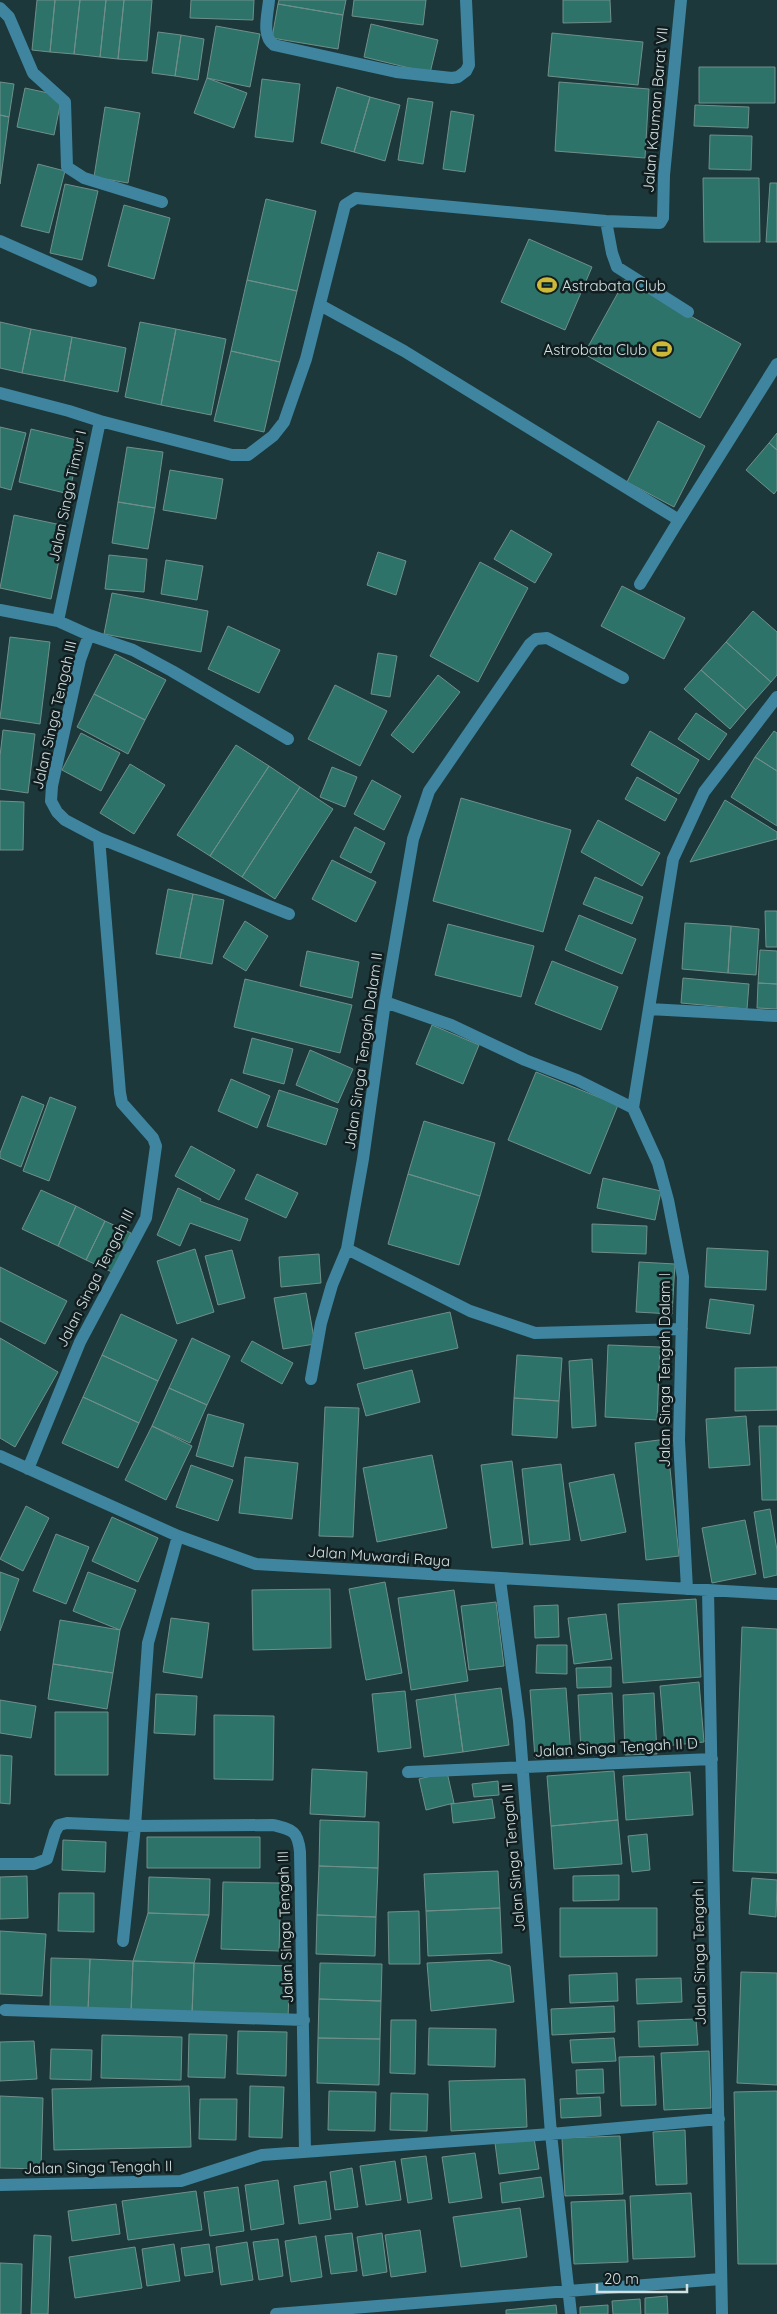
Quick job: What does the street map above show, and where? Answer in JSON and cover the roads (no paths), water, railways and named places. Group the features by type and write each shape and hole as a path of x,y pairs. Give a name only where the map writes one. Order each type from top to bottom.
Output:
{"street":[{"path":"269,0 266,34 269,41 274,45 396,72 452,78 458,77 470,65 466,0"},
{"name":"Jalan Kauman Barat VII","path":"606,221 660,223 663,219 664,175 681,0"},
{"path":"0,8 9,17 33,73 66,102 67,167 84,178 162,202"},
{"path":"100,421 232,455 248,455 273,436 284,422 306,359 345,205 356,198 606,221 612,253 617,267 688,312"},
{"path":"0,241 92,281"},
{"path":"320,305 404,351 679,520"},
{"path":"640,584 777,364"},
{"name":"Jalan Singa Timur I","path":"0,393 100,421 58,621"},
{"path":"0,610 58,621 89,635 133,650 288,739"},
{"name":"Jalan Singa Tengah III","path":"89,635 80,660 52,786 51,801 57,812 65,820 99,838 289,914"},
{"name":"Jalan Singa Tengah Dalam II","path":"311,1379 321,1323 332,1286 347,1248 364,1160 385,1002 413,840 429,791 530,644 536,639 548,638 623,678"},
{"path":"385,1002 451,1025 525,1060 577,1080 633,1108 673,860 704,792 777,697"},
{"name":"Jalan Singa Tengah III","path":"28,1469 80,1342 146,1218 155,1159 156,1146 153,1138 122,1103 120,1093 99,838"},
{"path":"649,1009 777,1016"},
{"name":"Jalan Singa Tengah Dalam I","path":"633,1108 658,1162 668,1200 683,1277 679,1440 687,1589"},
{"path":"347,1248 470,1311 535,1333 682,1329"},
{"name":"Jalan Muwardi Raya","path":"0,1456 178,1536 256,1564 500,1580 777,1594"},
{"path":"123,1941 135,1826 148,1643 178,1536"},
{"name":"Jalan Singa Tengah II","path":"500,1580 519,1720 552,2134 571,2314"},
{"name":"Jalan Singa Tengah I","path":"708,1590 722,2314"},
{"name":"Jalan Singa Tengah II D","path":"408,1772 712,1759"},
{"path":"0,1864 34,1864 47,1859 59,1825 76,1823 135,1826"},
{"name":"Jalan Singa Tengah III","path":"135,1826 273,1825 290,1829 298,1840 300,1852 306,2152"},
{"path":"5,2010 304,2020"},
{"name":"Jalan Singa Tengah II","path":"0,2185 181,2181 262,2155 552,2134 719,2119"},
{"path":"276,2314 721,2280"}],"place":[{"name":"Astrabata Club","path":"547,285"},
{"name":"Astrobata Club","path":"662,349"}]}
